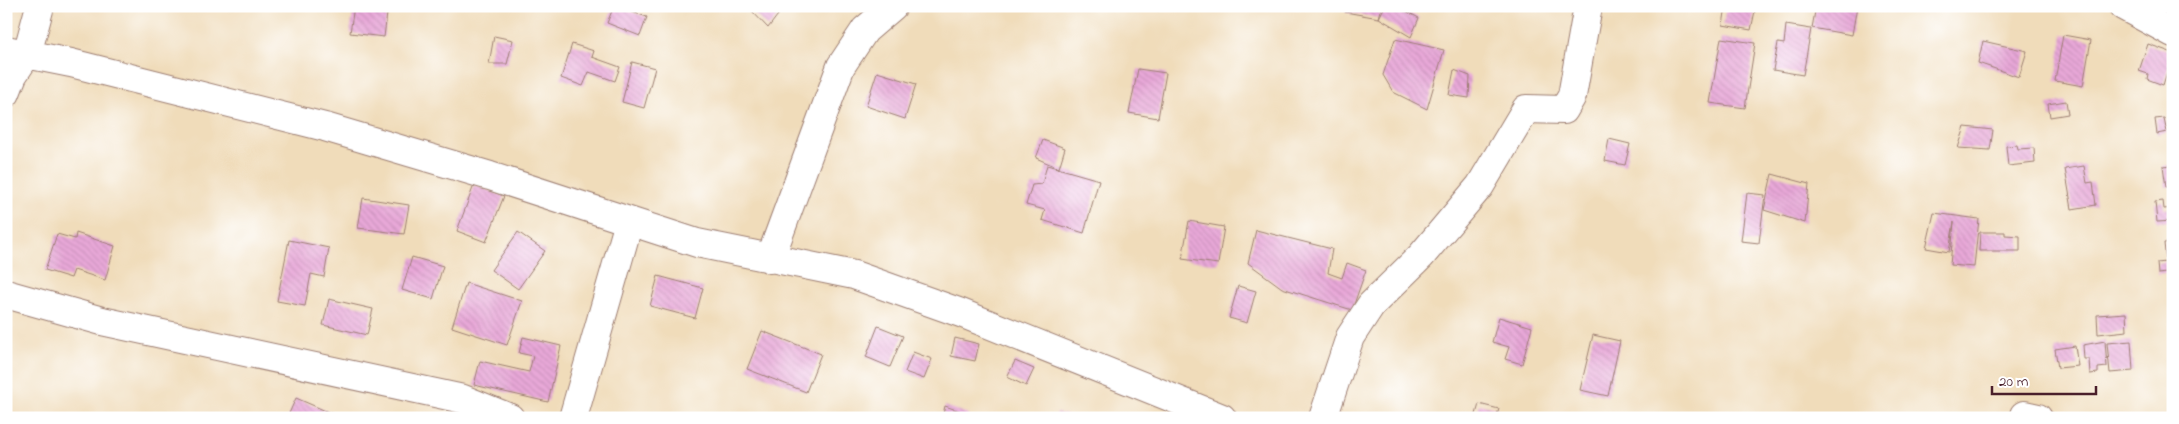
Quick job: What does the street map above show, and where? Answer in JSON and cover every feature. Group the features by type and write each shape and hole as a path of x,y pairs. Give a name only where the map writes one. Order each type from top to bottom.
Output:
{"street":[{"path":"6,93 13,75 16,52 40,6"},
{"path":"770,260 842,66 865,30 893,6"},
{"path":"1323,418 1350,337 1370,305 1422,256 1480,186 1526,109 1564,110 1572,96 1588,6"},
{"path":"2123,6 2173,33"},
{"path":"16,52 71,63 325,127 490,176 697,243 770,260 854,275 961,313 1222,418"},
{"path":"573,418 629,222"},
{"path":"6,294 102,321 463,399 510,418"}],"building":[{"path":"354,6 388,6 384,37 350,33"},
{"path":"614,6 647,17 640,36 607,23"},
{"path":"753,6 775,6 781,11 768,28 751,10"},
{"path":"1347,6 1382,6 1379,18 1345,12"},
{"path":"1385,6 1396,6 1419,18 1411,37 1379,18"},
{"path":"1693,6 1709,6 1709,10"},
{"path":"1726,6 1756,6 1751,30 1723,25"},
{"path":"1816,6 1857,6 1852,35 1812,28"},
{"path":"1786,25 1811,29 1803,75 1773,70 1778,43 1784,44"},
{"path":"2063,35 2091,40 2083,86 2055,81"},
{"path":"494,36 513,40 507,64 489,64"},
{"path":"1721,38 1755,43 1745,108 1710,103"},
{"path":"1395,39 1444,50 1427,109 1393,92 1383,75"},
{"path":"1983,41 2027,51 2019,77 1978,63"},
{"path":"572,44 594,51 592,57 620,67 615,81 589,72 583,86 561,78"},
{"path":"2148,44 2173,53 2163,85 2147,79 2148,74 2139,71"},
{"path":"632,62 655,68 644,108 622,102"},
{"path":"1138,69 1166,73 1158,118 1129,113"},
{"path":"1454,70 1470,76 1469,98 1449,95"},
{"path":"877,72 916,84 905,119 866,106"},
{"path":"2066,101 2068,114 2050,117 2048,104"},
{"path":"2164,118 2167,132 2157,134 2155,119"},
{"path":"1965,127 1993,130 1990,150 1958,148"},
{"path":"1609,139 1630,144 1625,165 1605,161"},
{"path":"1043,140 1065,148 1059,168 1036,158"},
{"path":"2017,145 2018,149 2034,148 2035,163 2008,166 2006,146"},
{"path":"1047,165 1099,180 1084,233 1042,220 1045,210 1026,205 1032,185 1042,184"},
{"path":"2173,165 2173,186 2166,187 2163,166"},
{"path":"2084,166 2087,183 2093,182 2096,205 2072,209 2065,169"},
{"path":"1772,174 1809,184 1805,223 1764,210"},
{"path":"474,185 504,196 486,242 457,231"},
{"path":"1747,193 1765,195 1759,243 1741,241"},
{"path":"363,198 409,205 404,234 358,228"},
{"path":"2163,201 2164,209 2173,208 2173,221 2157,222 2155,202"},
{"path":"1934,213 1979,219 1974,267 1950,265 1954,222 1949,252 1926,248"},
{"path":"1189,221 1224,227 1218,264 1182,259"},
{"path":"1256,230 1332,249 1328,273 1342,278 1347,263 1366,270 1352,310 1282,288 1248,263"},
{"path":"518,232 545,251 518,289 491,270"},
{"path":"1980,232 2005,232 2005,235 2020,236 2020,251 1979,251"},
{"path":"76,233 115,246 105,280 74,270 71,278 45,270 57,234 75,239"},
{"path":"289,240 329,248 324,277 311,274 305,306 277,301"},
{"path":"2173,242 2173,272 2158,274 2157,263 2166,262 2164,243"},
{"path":"412,257 443,266 433,299 402,290"},
{"path":"658,276 703,288 695,318 650,306"},
{"path":"466,283 522,301 507,345 452,327"},
{"path":"1238,286 1256,291 1247,323 1229,318"},
{"path":"329,299 373,309 367,335 323,325"},
{"path":"2126,313 2127,331 2098,334 2097,315"},
{"path":"1499,317 1532,327 1522,364 1505,359 1509,347 1492,342"},
{"path":"878,326 903,336 890,367 866,357"},
{"path":"762,331 821,354 806,392 747,369"},
{"path":"1593,335 1620,341 1608,396 1580,390"},
{"path":"523,337 561,346 548,402 474,385 480,361 529,372 533,356 519,353"},
{"path":"955,338 979,344 975,361 951,356"},
{"path":"2105,341 2107,367 2098,368 2098,373 2090,374 2089,359 2084,359 2083,345"},
{"path":"2131,341 2133,371 2110,373 2107,343"},
{"path":"2075,346 2078,366 2058,368 2055,349"},
{"path":"913,352 932,359 924,379 905,372"},
{"path":"1015,361 1034,369 1026,386 1007,377"},
{"path":"296,398 342,418 287,418"},
{"path":"1479,404 1499,409 1496,418 1475,418"},
{"path":"945,406 968,414 967,418 942,418"},
{"path":"1057,413 1072,417 1072,418 1056,418"}]}
